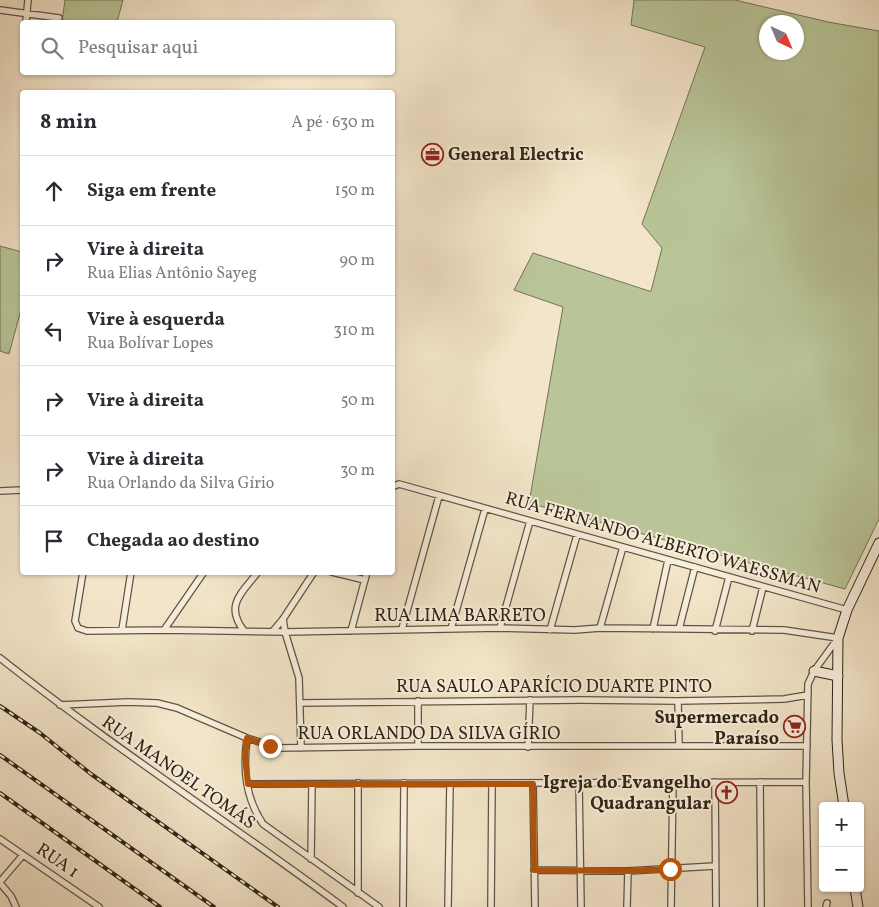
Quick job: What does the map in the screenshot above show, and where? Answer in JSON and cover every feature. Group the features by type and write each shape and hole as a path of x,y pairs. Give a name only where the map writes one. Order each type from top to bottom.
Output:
{"street":[{"path":"26,20 28,0"},
{"path":"0,10 59,18"},
{"name":"RUA FERNANDO ALBERTO WAESSMAN","path":"395,486 399,484 847,610"},
{"path":"0,490 20,490"},
{"path":"402,629 439,496"},
{"path":"451,629 485,509"},
{"path":"500,628 530,521"},
{"path":"550,630 577,535"},
{"path":"808,907 806,782 808,684 814,672 838,638 847,610 879,543"},
{"path":"600,628 623,547"},
{"path":"653,629 668,560"},
{"path":"679,629 694,567"},
{"name":"RUA LIMA BARRETO","path":"83,575 75,621 78,628 82,630 244,630 285,632 402,629 500,628 550,630 600,628 784,630 838,638"},
{"path":"122,630 131,575"},
{"path":"164,630 202,575"},
{"path":"244,630 235,614 235,603 256,575"},
{"path":"273,631 312,575"},
{"path":"344,575 365,580"},
{"path":"351,631 366,575"},
{"path":"715,630 729,577"},
{"path":"752,631 763,587"},
{"path":"283,618 285,632 299,678 301,748"},
{"path":"235,630 238,622"},
{"path":"838,638 837,740 843,802"},
{"name":"RUA MANOEL TOMÁS","path":"0,658 60,705 343,907"},
{"path":"814,672 838,676"},
{"name":"RUA SAULO APARÍCIO DUARTE PINTO","path":"300,702 678,701 784,699 808,695"},
{"path":"528,747 530,700"},
{"path":"418,701 418,746"},
{"path":"678,701 679,746"},
{"name":"RUA ORLANDO DA SILVA GÍRIO","path":"60,705 128,702 156,703 177,708 247,738 278,748 807,746"},
{"path":"247,738 245,757 249,797 254,810 263,824 379,907"},
{"path":"670,907 673,782"},
{"path":"715,782 716,907"},
{"path":"760,782 761,907"},
{"path":"248,784 806,782"},
{"path":"358,783 358,893"},
{"path":"403,907 404,783"},
{"path":"491,907 492,783"},
{"path":"579,783 580,907"},
{"path":"311,859 312,784"},
{"path":"448,907 450,784"},
{"path":"533,784 535,907"},
{"name":"RUA 1","path":"0,839 99,907"},
{"path":"16,907 11,896 0,883 8,871 23,856"},
{"path":"534,870 628,871 715,866"},
{"path":"627,907 628,871"},
{"path":"856,892 858,907"}],"green space":[{"path":"65,0 123,0 118,20 62,20"},
{"path":"634,0 735,0 798,15 759,15 759,60 804,60 804,16 879,31 879,519 845,589 529,503 563,307 514,290 533,253 651,291 662,248 642,224 705,47 631,25"},
{"path":"0,246 20,251 20,313 9,354 0,351"}],"railway":[{"path":"0,706 40,733 91,774 278,907"},
{"path":"0,755 214,907"},
{"path":"0,793 160,907"}],"place":[{"name":"General Electric","path":"432,154"},
{"name":"Supermercado Paraíso","path":"795,727"},
{"name":"Igreja do Evangelho Quadrangular","path":"727,792"}],"route":[{"path":"270,746 247,738 245,772 248,784 533,784 534,870 628,871 670,869"}]}
